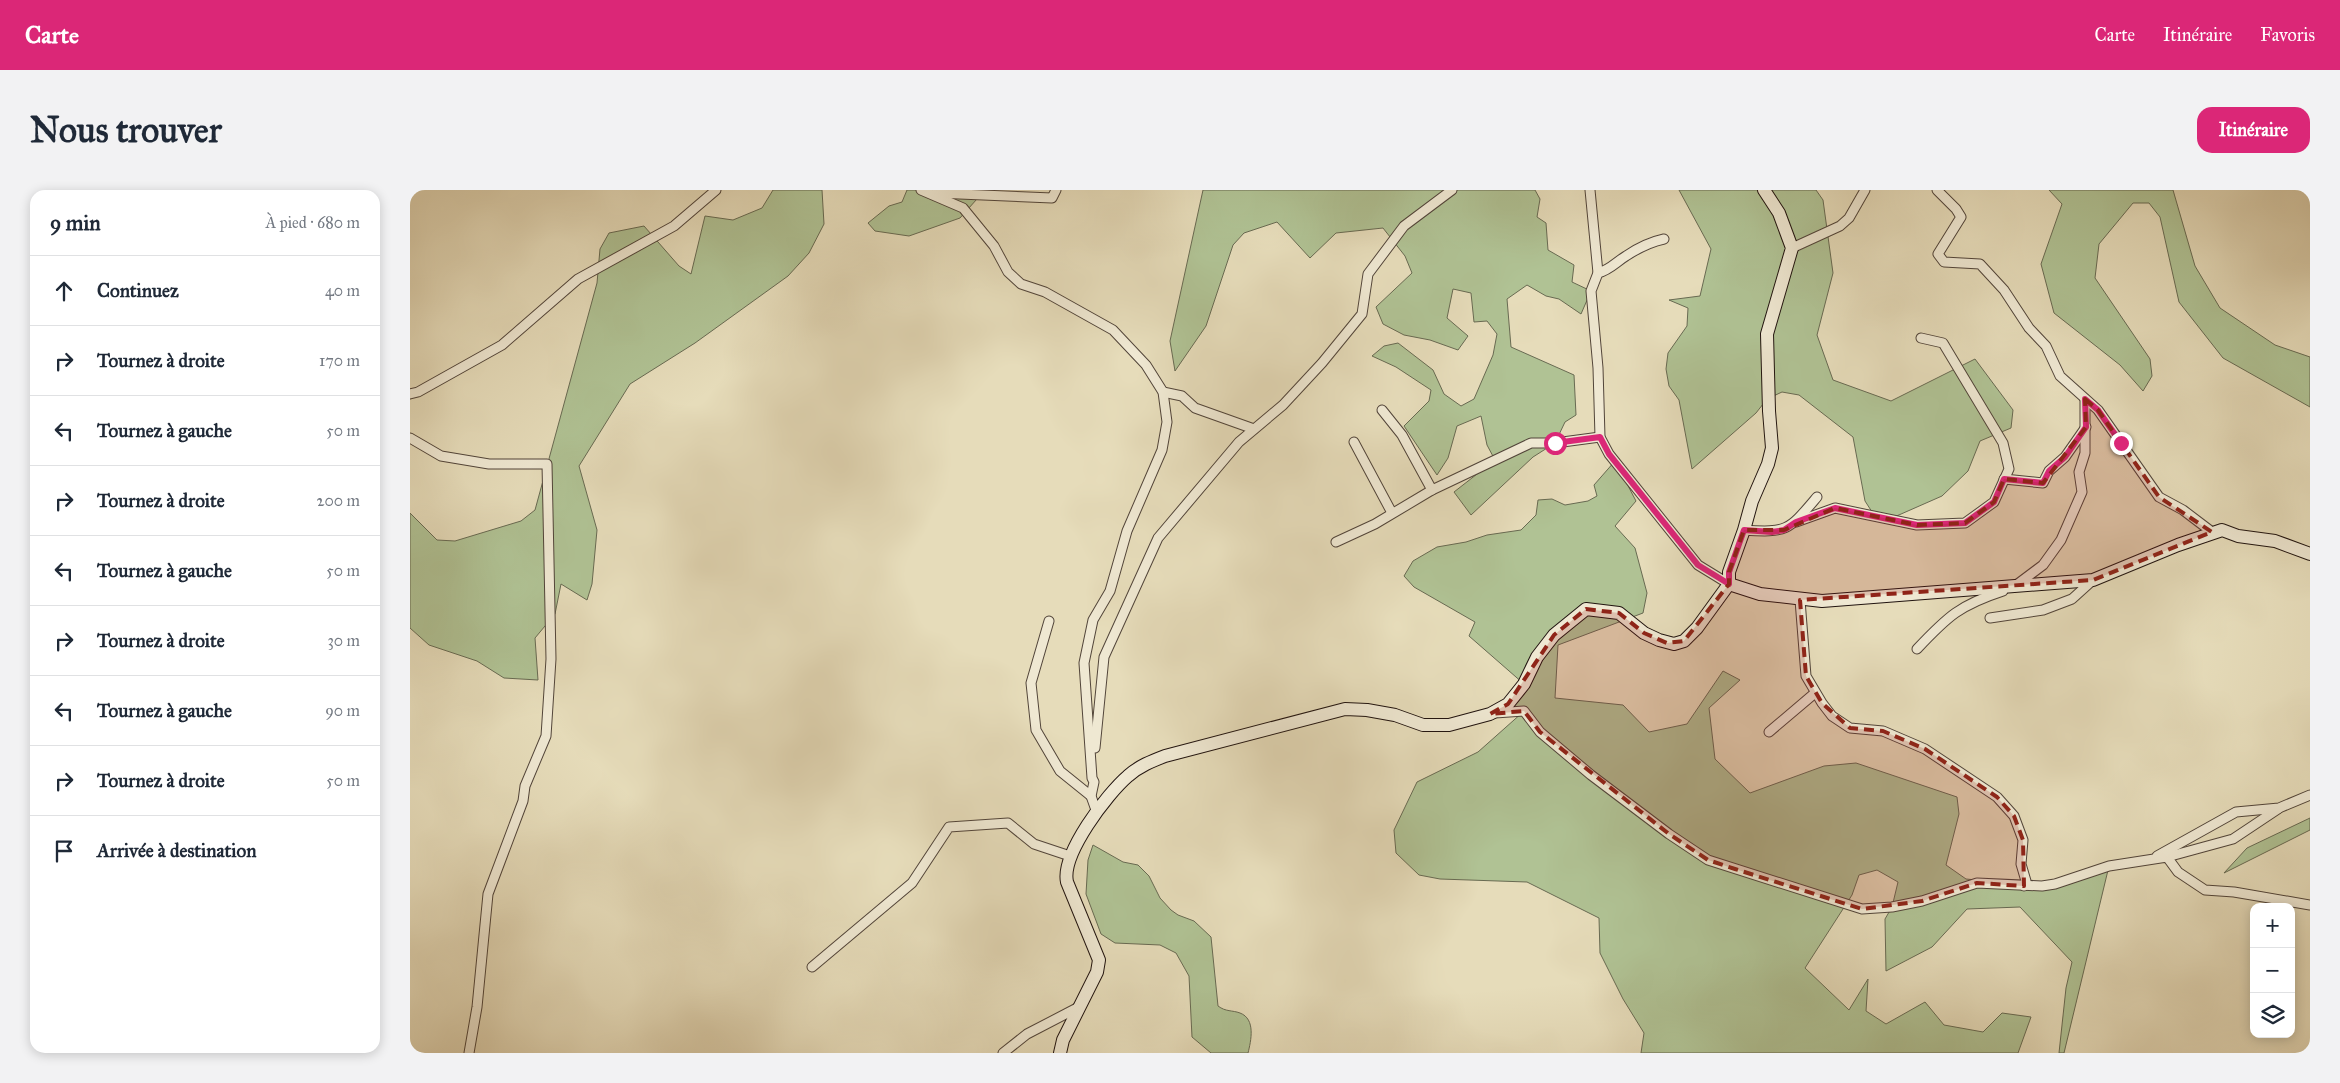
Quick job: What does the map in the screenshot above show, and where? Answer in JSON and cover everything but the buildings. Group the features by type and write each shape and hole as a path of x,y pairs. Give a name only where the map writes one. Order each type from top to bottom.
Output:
{"street":[{"path":"410,394 418,392 502,345 578,279 674,226 716,190"},
{"path":"923,192 1052,198 1056,190"},
{"path":"1092,778 1104,657 1158,538 1239,442 1283,405 1322,363 1362,314 1368,274 1404,226 1452,190"},
{"path":"1590,190 1598,273 1591,291 1598,368 1600,437 1609,454 1698,565 1729,584 1760,594 1822,601 2093,580 2212,532 2222,530 2238,536 2275,541 2310,554"},
{"path":"1490,714 1508,704 1524,684 1537,657 1554,635 1586,609 1619,613 1644,633 1674,644 1684,641 1697,628 1729,584 1729,572 1752,501 1768,464 1772,448 1768,403 1767,334 1792,248 1779,213 1764,190"},
{"path":"1792,248 1840,226 1849,218 1865,190"},
{"path":"1937,190 1956,209 1961,217 1938,254 1944,262 1980,264 2004,290 2029,328 2046,346 2060,376 2098,410 2159,497 2183,510 2212,532"},
{"path":"923,192 964,208 994,246 1008,272 1021,284 1045,292 1113,330 1146,364 1163,392 1167,422 1162,450 1127,531 1110,591 1093,620 1084,663 1092,778 1094,782 1091,796 1097,813"},
{"path":"1598,273 1616,265 1624,256 1650,242 1664,239"},
{"path":"1744,530 1772,532 1784,530 1796,522 1835,508 1917,525 1965,523 1994,502 2009,469 2003,443 1943,343 1921,338"},
{"path":"1163,392 1182,396 1195,408 1254,429"},
{"path":"1917,649 1956,611 1972,601 2014,587 2043,565 2061,540 2082,492 2078,472 2085,453 2085,399"},
{"path":"1382,410 1402,435 1432,490"},
{"path":"2004,479 2043,483 2049,471 2065,457 2086,427"},
{"path":"1336,542 1375,524 1432,490 1531,443 1555,443 1600,437"},
{"path":"410,438 441,456 489,464 547,464 551,659 546,736 525,786 523,801 488,894 477,1007 469,1053"},
{"path":"1354,442 1392,513"},
{"path":"1796,522 1817,497"},
{"path":"1990,618 2043,610 2072,599 2093,580"},
{"path":"1800,600 1806,676 1815,693 1832,716 1850,728 1882,732 1925,748 1997,797 2014,816 2023,840 2021,864 2026,881 2024,886"},
{"path":"1049,621 1032,683 1036,730 1060,771 1091,796"},
{"path":"1769,732 1815,693"},
{"path":"1060,1053 1063,1040 1097,972 1099,960 1067,882 1066,868 1070,856 1097,813 1121,783 1149,762 1308,717 1345,709 1367,710 1395,715 1423,725 1449,725 1490,714 1524,711 1540,732 1592,775 1669,834 1708,860 1824,895 1862,909 1892,907 1922,901 1977,883 2024,886 2055,884 2109,866 2146,862 2167,857 2233,839 2279,808 2310,795"},
{"path":"2146,862 2236,812 2279,808"},
{"path":"812,967 912,883 949,827 1008,823 1034,844 1070,856"},
{"path":"2167,857 2178,872 2205,890 2234,892 2310,905"},
{"path":"1002,1053 1027,1034 1079,1007"}],"highlighted area":[{"path":"2085,399 2098,410 2159,497 2212,532 2093,580 1800,600 1806,676 1822,703 1850,728 1883,731 1925,749 1997,797 2014,816 2023,840 2024,886 1977,883 1922,901 1862,909 1708,860 1669,834 1540,732 1524,711 1490,714 1508,704 1554,635 1586,609 1619,613 1644,633 1667,643 1684,641 1729,584 1729,572 1744,530 1784,530 1835,508 1917,525 1965,523 1994,502 2004,479 2043,483 2086,427"}],"green space":[{"path":"773,190 822,190 824,224 809,253 788,276 695,343 630,384 579,466 597,530 592,584 587,600 561,584 555,614 535,638 538,680 504,678 477,661 429,645 410,628 410,513 437,540 455,541 521,521 535,510 597,283 600,249 609,233 644,226 679,266 691,274 705,216 733,220 762,208"},
{"path":"907,190 985,190 960,218 909,236 875,231 868,223 889,206 902,202"},
{"path":"1203,190 1535,190 1540,199 1537,217 1546,223 1548,250 1574,265 1572,282 1591,291 1581,314 1559,299 1546,296 1527,285 1507,299 1511,347 1574,375 1576,415 1565,422 1555,443 1533,457 1471,515 1454,492 1495,460 1487,445 1481,416 1457,426 1448,458 1437,475 1404,426 1429,401 1431,390 1396,367 1372,356 1384,346 1398,343 1433,370 1444,394 1461,406 1474,399 1493,355 1497,334 1487,321 1474,322 1471,293 1453,289 1447,318 1468,336 1458,350 1430,340 1404,335 1383,324 1376,307 1412,273 1405,256 1383,228 1336,233 1310,258 1277,222 1244,233 1233,245 1206,326 1175,371 1170,341"},
{"path":"1679,190 1816,190 1823,200 1833,273 1817,335 1833,380 1891,401 1975,359 2013,410 2011,428 1980,441 1968,471 1942,496 1892,518 1874,515 1865,501 1853,437 1799,395 1782,392 1767,399 1756,413 1692,469 1679,400 1669,386 1666,369 1668,353 1687,326 1688,308 1669,300 1700,296 1711,249"},
{"path":"2049,190 2173,190 2195,266 2220,308 2275,345 2310,357 2310,407 2223,358 2179,302 2160,217 2149,203 2133,203 2099,244 2095,278 2150,359 2152,376 2143,391 2120,365 2054,313 2041,264 2062,204"},
{"path":"1615,461 1636,501 1615,526 1635,548 1647,593 1643,613 1558,645 1555,698 1623,705 1649,732 1687,724 1723,671 1740,680 1709,708 1715,759 1750,793 1824,766 1856,763 1957,797 1959,814 1946,865 1966,879 2042,886 2109,866 2064,1053 2059,1053 2066,988 2072,962 2020,907 1967,909 1932,947 1886,971 1885,919 1892,907 1898,882 1877,870 1859,875 1852,895 1805,968 1849,1010 1868,979 1866,1011 1886,1024 1925,1002 1944,1025 1983,1032 2002,1013 2031,1017 2018,1053 1641,1053 1644,1033 1623,999 1600,953 1599,918 1527,882 1440,879 1419,875 1396,853 1394,830 1417,782 1478,752 1523,712 1490,714 1524,684 1469,636 1475,622 1414,587 1404,576 1413,561 1437,547 1466,542 1487,535 1521,530 1536,515 1538,500 1552,499 1565,505 1588,501 1597,496 1594,485"},
{"path":"2310,818 2310,830 2224,873 2247,848"},
{"path":"1093,845 1123,862 1138,865 1149,876 1160,898 1171,910 1194,921 1211,937 1218,1006 1240,1013 1248,1020 1251,1031 1248,1053 1211,1053 1192,1037 1189,976 1176,953 1160,945 1115,943 1101,934 1086,894 1088,860"}],"route":[{"path":"1555,443 1600,437 1609,454 1698,565 1729,584 1729,572 1744,530 1772,532 1784,530 1796,522 1835,508 1917,525 1965,523 1994,502 2004,479 2043,483 2049,471 2065,457 2086,427 2085,399 2098,410 2121,443"}]}
